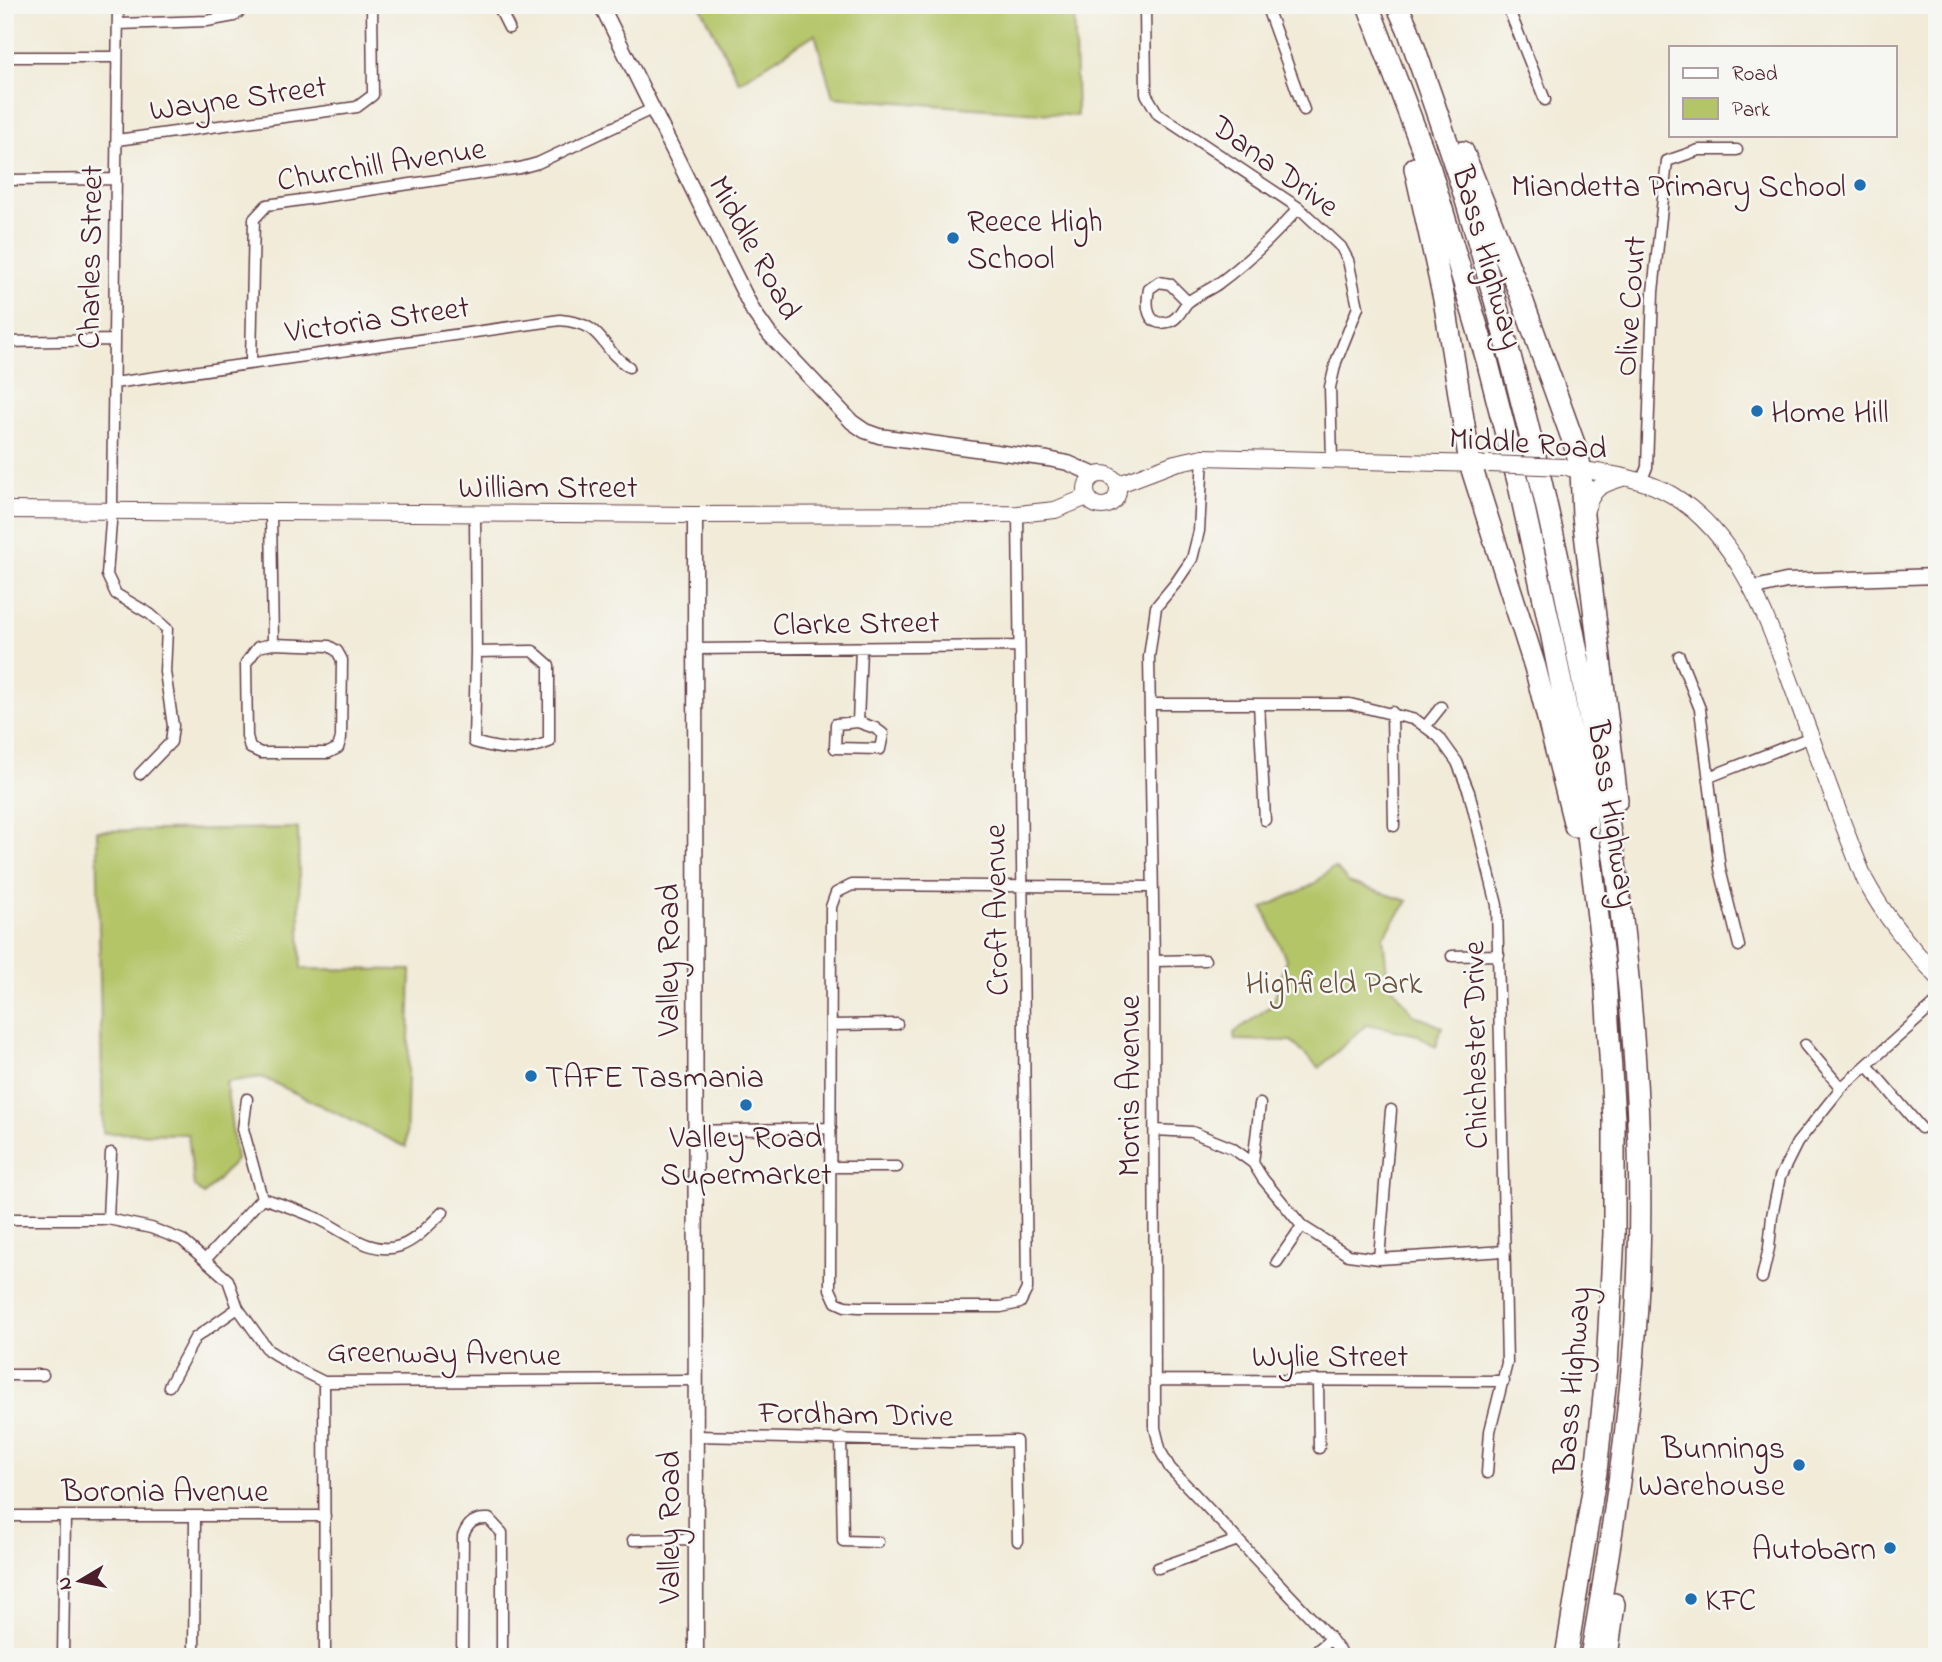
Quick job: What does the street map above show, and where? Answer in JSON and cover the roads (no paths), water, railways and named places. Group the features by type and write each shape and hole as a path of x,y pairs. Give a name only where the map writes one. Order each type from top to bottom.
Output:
{"highway":[{"name":"Bass Highway","path":"1368,5 1430,169 1487,360 1519,485 1583,795 1605,975 1614,1119 1614,1234 1607,1367 1597,1472 1566,1657"},
{"name":"Bass Highway","path":"1397,5 1408,29 1468,208 1511,359 1552,527 1586,696 1618,883 1637,1074 1639,1259 1633,1371 1621,1472 1591,1657"},
{"path":"1377,27 1422,192 1444,299 1466,432 1479,464 1535,667 1573,817 1605,975"},
{"path":"1408,29 1494,228 1572,437 1572,468 1583,516 1631,913 1637,1074"},
{"path":"1606,1657 1617,1575 1621,1472"}],"main road":[{"path":"1441,464 1457,449 1466,432"},
{"name":"Middle Road","path":"1117,485 1175,463 1203,457 1332,459 1572,468 1624,477 1671,495 1708,526 1730,552 1751,589 1777,646 1857,860 1880,908 1910,948 1937,976"},
{"path":"1107,474 1117,485 1117,496 1105,506 1094,505 1087,497 1087,482 1095,475 1107,474"},
{"path":"1583,516 1591,494 1606,483 1624,477"},
{"name":"William Street","path":"5,510 695,515 1017,514 1055,510 1087,497"}],"street":[{"name":"Charles Street","path":"118,5 112,509 107,575 116,594 150,614 167,629 165,672 173,726 171,742 139,774"},
{"path":"118,24 207,21 234,16 248,5"},
{"name":"Wayne Street","path":"117,140 357,107 373,95 372,5"},
{"path":"506,5 501,12 509,28"},
{"name":"Middle Road","path":"601,5 753,311 770,335 852,422 879,436 1048,459 1068,463 1095,475"},
{"name":"Dana Drive","path":"1145,5 1146,94 1158,114 1299,208 1341,247 1348,260 1358,307 1336,362 1330,387 1332,459"},
{"name":"Dana Drive","path":"1266,5 1304,110"},
{"path":"1507,5 1545,100"},
{"path":"5,57 117,57"},
{"name":"Churchill Avenue","path":"251,362 254,219 267,205 520,168 538,163 652,109"},
{"name":"Olive Court","path":"1641,482 1647,467 1653,292 1667,161 1699,150 1737,150"},
{"path":"5,180 115,180"},
{"path":"1188,302 1218,284 1260,249 1299,208"},
{"name":"Victoria Street","path":"114,383 560,320 575,321 596,330 616,359 629,367"},
{"path":"5,342 114,340"},
{"name":"Morris Avenue","path":"1203,457 1199,530 1192,559 1156,607 1149,657 1154,961 1155,1428 1161,1452 1170,1468 1331,1639 1344,1657"},
{"path":"271,513 273,644"},
{"path":"475,514 474,742 495,748 532,749 549,742 549,665 533,651 475,652"},
{"name":"Croft Avenue","path":"831,1167 831,1289 836,1302 859,1307 1001,1307 1020,1303 1027,1289 1017,514"},
{"name":"Valley Road","path":"695,515 696,1657"},
{"path":"1751,589 1786,581 1937,576"},
{"path":"273,644 329,646 337,651 342,660 341,738 338,748 328,753 261,753 250,748 247,736 246,663 258,647 273,644"},
{"name":"Clarke Street","path":"695,649 1018,646"},
{"path":"858,722 860,649"},
{"path":"1679,656 1700,709 1720,869 1739,946"},
{"name":"Chichester Drive","path":"1150,704 1350,704 1392,712 1416,720 1439,737 1457,762 1469,792 1497,905 1507,1363 1490,1431 1488,1473"},
{"path":"1259,704 1265,820"},
{"path":"1425,727 1441,707"},
{"path":"1392,712 1394,826"},
{"path":"858,722 875,727 883,734 880,749 835,748 836,724 858,722"},
{"path":"1709,777 1811,737"},
{"path":"897,1167 831,1167 831,907 836,893 852,885 1152,887"},
{"path":"1452,956 1499,955"},
{"path":"1154,961 1205,960"},
{"path":"1762,1278 1780,1177 1797,1143 1841,1088 1937,1002"},
{"path":"832,1025 897,1024"},
{"path":"1805,1045 1841,1088"},
{"path":"1868,1066 1921,1128"},
{"path":"247,1099 243,1129 262,1198"},
{"path":"1253,1163 1260,1104"},
{"path":"1379,1259 1391,1110"},
{"path":"695,1131 831,1128"},
{"path":"1155,1130 1192,1132 1231,1148 1253,1163 1302,1226 1348,1255 1379,1259 1505,1251"},
{"path":"108,1219 111,1153"},
{"path":"262,1198 319,1220 363,1243 386,1249 416,1237 443,1212"},
{"path":"205,1260 262,1198"},
{"name":"Greenway Avenue","path":"5,1219 108,1219 151,1227 182,1240 228,1280 238,1308 268,1350 324,1382 696,1380"},
{"path":"1277,1262 1302,1226"},
{"path":"169,1386 195,1338 238,1308"},
{"path":"5,1375 43,1375"},
{"name":"Wylie Street","path":"1156,1380 1504,1381"},
{"path":"324,1382 325,1657"},
{"path":"1318,1382 1319,1448"},
{"name":"Fordham Drive","path":"696,1436 1016,1441 1018,1541"},
{"path":"841,1438 843,1541 878,1542"},
{"name":"Boronia Avenue","path":"5,1517 325,1516"},
{"path":"63,1657 65,1517"},
{"path":"194,1657 195,1517"},
{"path":"462,1657 463,1536 468,1524 479,1518 489,1519 502,1533 502,1657"},
{"path":"632,1540 696,1539"},
{"path":"1158,1568 1166,1563 1238,1541"},
{"path":"1309,1657 1331,1639"}],"place":[{"name":"Miandetta Primary School","path":"1860,185"},
{"name":"Reece High School","path":"953,238"},
{"name":"Home Hill","path":"1757,411"},
{"name":"TAFE Tasmania","path":"531,1076"},
{"name":"Valley Road Supermarket","path":"746,1105"},
{"name":"Bunnings Warehouse","path":"1799,1465"},
{"name":"Autobarn","path":"1890,1548"},
{"name":"KFC","path":"1691,1599"}],"park label":[{"name":"Highfield Park","path":"1334,982"}]}
